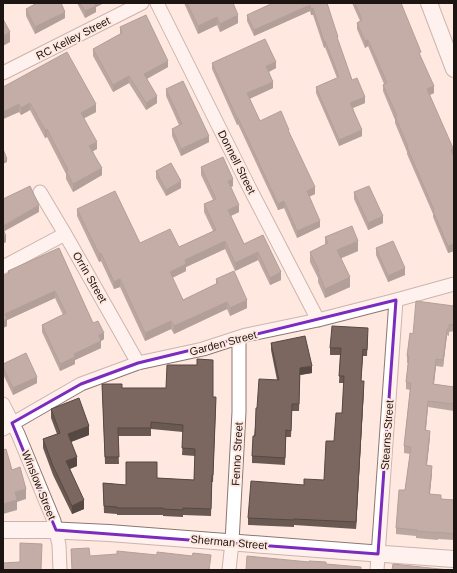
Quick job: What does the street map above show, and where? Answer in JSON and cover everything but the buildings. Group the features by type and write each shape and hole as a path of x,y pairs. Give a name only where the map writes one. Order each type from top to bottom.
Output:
{"street":[{"name":"RC Kelley Street","path":"3,73 142,3"},
{"name":"Donnell Street","path":"157,3 248,185 318,320"},
{"path":"429,3 454,69"},
{"name":"Orrin Street","path":"40,192 138,363"},
{"path":"3,267 65,234"},
{"name":"Garden Street","path":"8,426 81,384 138,363 203,349 239,338 318,320 454,284"},
{"name":"Stearns Street","path":"377,570 396,300"},
{"name":"Fenno Street","path":"229,570 232,542 239,412 239,338"},
{"name":"Winslow Street","path":"3,404 8,426 45,496 54,521 59,545 60,570"},
{"name":"Sherman Street","path":"3,530 109,532 378,554 454,558"}],"highlighted area":[{"path":"396,300 378,554 56,530 12,423 81,384 138,363"}]}
